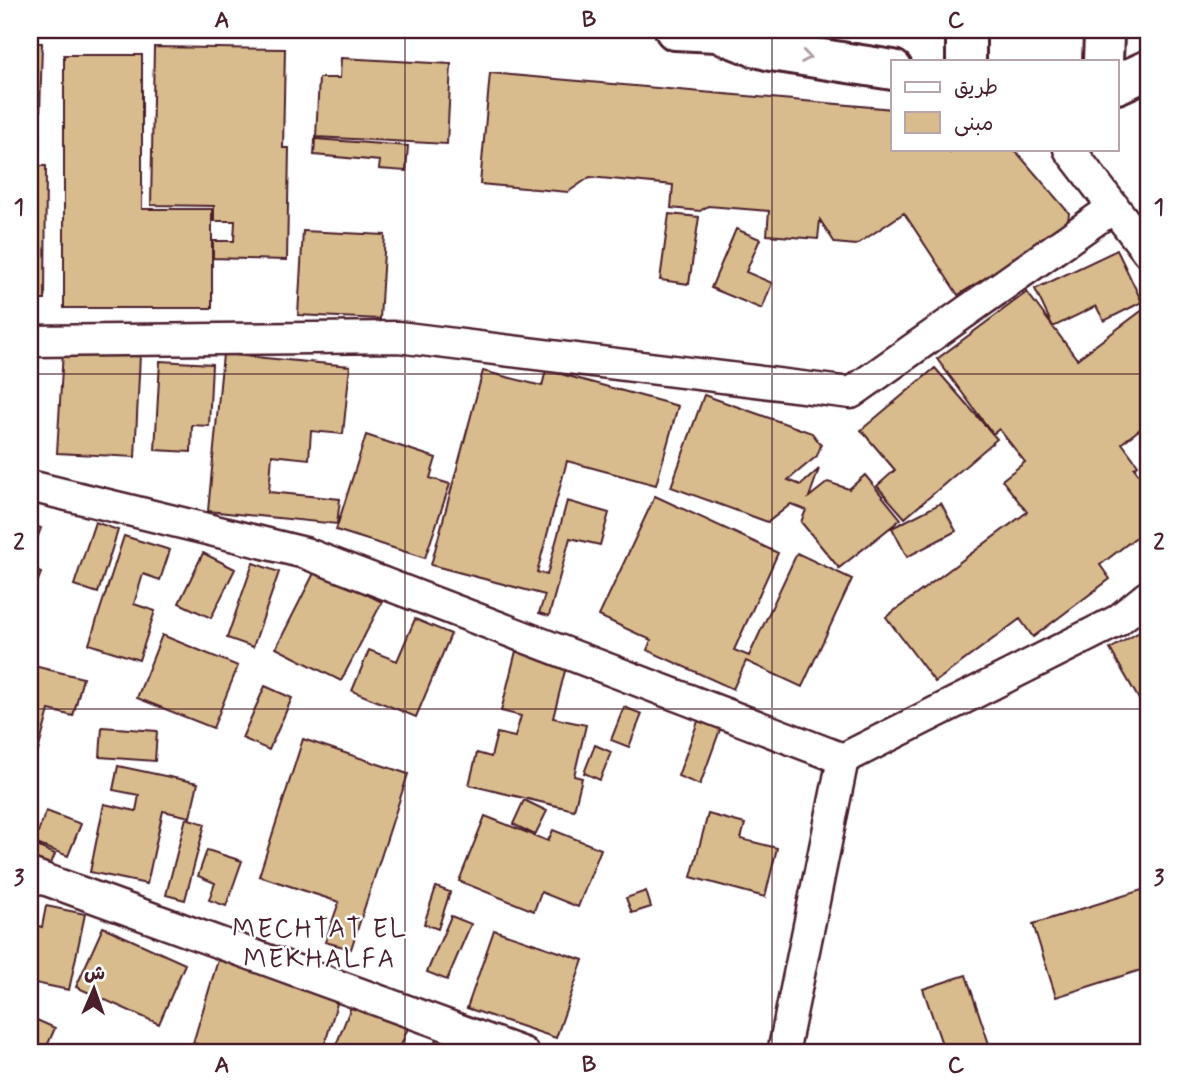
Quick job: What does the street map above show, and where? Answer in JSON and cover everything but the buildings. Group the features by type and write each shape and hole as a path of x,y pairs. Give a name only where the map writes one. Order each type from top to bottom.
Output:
{"main road":[{"path":"675,30 722,31 753,46 771,51 891,70"},
{"path":"966,60 967,30"},
{"path":"1102,30 1103,60"},
{"path":"1118,84 1148,70"}],"street":[{"path":"1070,150 1148,251"},
{"path":"30,341 398,337 850,393 1114,207"},
{"path":"30,486 305,553 843,759 1117,621 1148,596"},
{"path":"783,1053 843,759"},
{"path":"30,874 523,1053"}],"district":[{"name":"MECHTAT EL MEKHALFA","path":"320,945"}]}
